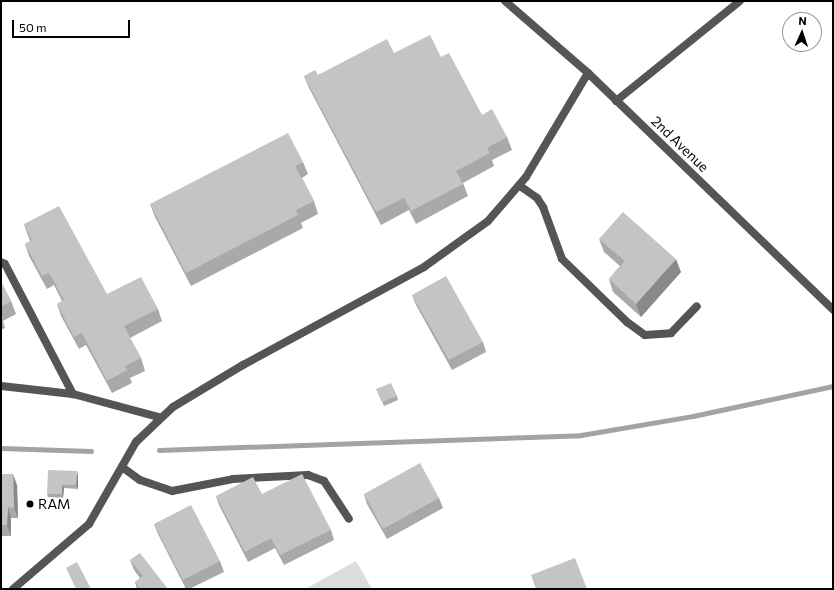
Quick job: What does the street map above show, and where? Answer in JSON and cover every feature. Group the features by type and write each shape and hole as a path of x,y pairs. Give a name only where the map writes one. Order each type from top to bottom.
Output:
{"street":[{"name":"2nd Avenue","path":"505,1 588,73 833,310"},
{"path":"616,101 740,1"},
{"path":"13,589 89,524 129,452 146,430 159,417 243,365 424,267 488,221 520,186 588,73"},
{"path":"520,186 537,198 543,207 562,259 627,322 645,335 671,333 697,306"},
{"path":"1,262 5,264 73,394"},
{"path":"1,386 73,394 159,417"},
{"path":"122,467 140,480 172,492 233,479 308,475 324,481 349,518"}],"shaded area":[{"path":"356,561 372,589 305,589"}],"building":[{"path":"430,35 441,57 449,53 482,115 492,109 507,137 487,148 490,153 456,171 463,184 411,211 404,198 376,212 304,76 315,70 318,75 387,39 394,53"},
{"path":"288,133 303,162 295,166 314,201 296,210 298,215 186,273 150,204"},
{"path":"59,206 107,294 141,277 158,309 124,326 141,358 125,366 127,370 107,381 82,333 74,337 57,304 64,300 49,273 42,276 25,244 32,240 24,224"},
{"path":"623,212 676,259 636,304 609,279 625,261 599,239"},
{"path":"446,276 483,342 449,360 412,295"},
{"path":"1,282 11,301 1,307"},
{"path":"391,383 397,396 382,402 376,389"},
{"path":"420,463 439,498 383,529 364,494"},
{"path":"48,470 77,471 76,485 62,485 62,494 47,494"},
{"path":"1,474 13,474 14,508 8,507 7,525 1,525"},
{"path":"302,474 331,530 280,555 271,538 245,552 216,496 253,477 262,494"},
{"path":"191,505 220,561 183,580 154,524"},
{"path":"140,553 168,589 140,589 135,582 143,576 130,560"},
{"path":"575,558 587,589 536,589 531,575"},
{"path":"77,562 91,589 76,589 66,568"}],"waterway":[{"path":"159,450 581,435 693,416 833,386"},
{"path":"1,448 91,451"}],"place":[{"name":"RAM","path":"30,504"}]}
